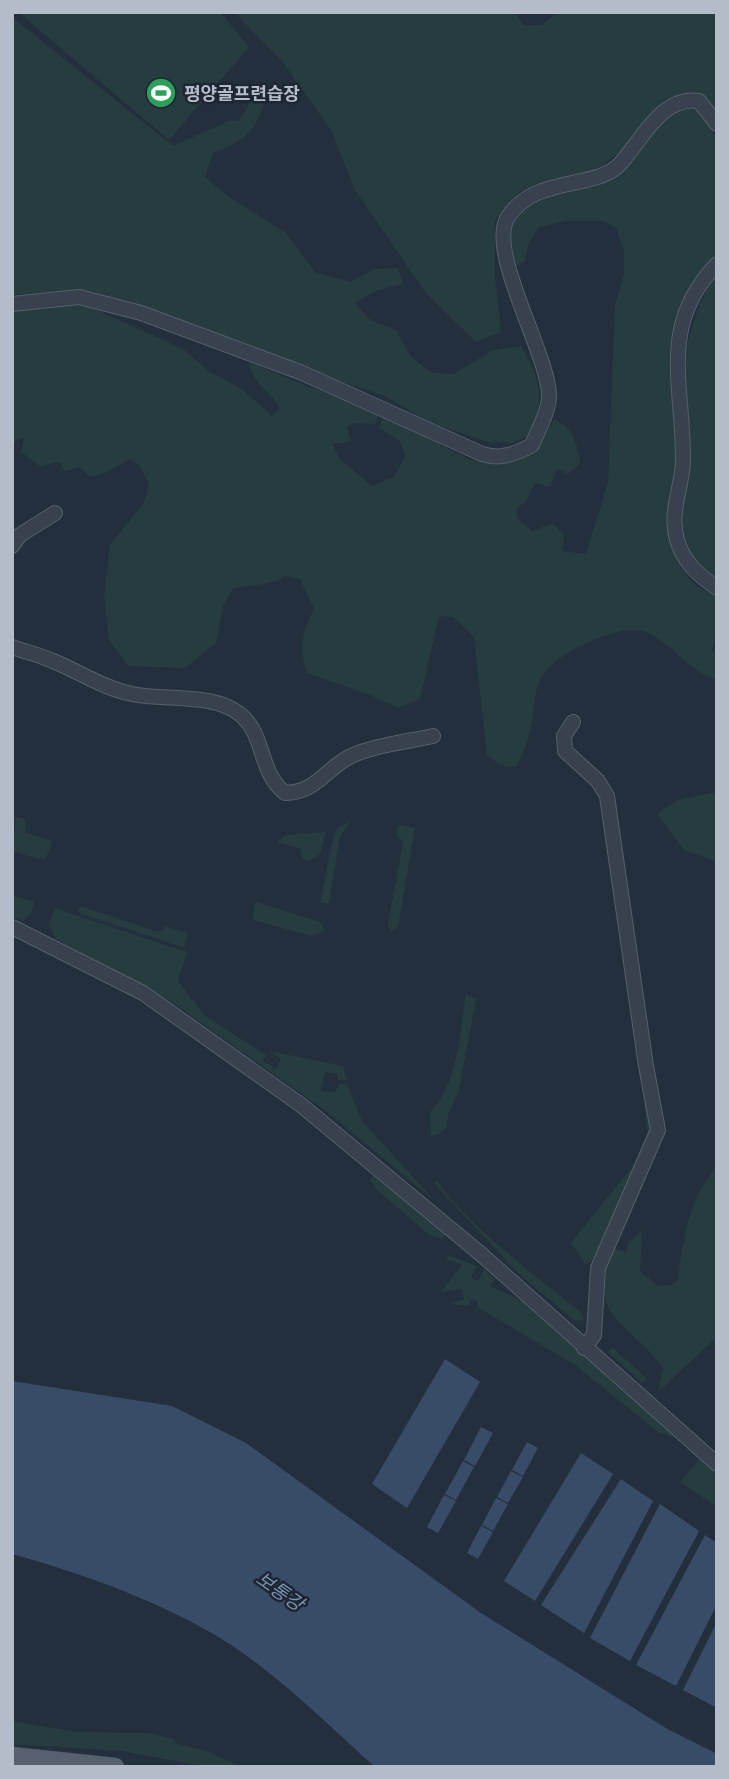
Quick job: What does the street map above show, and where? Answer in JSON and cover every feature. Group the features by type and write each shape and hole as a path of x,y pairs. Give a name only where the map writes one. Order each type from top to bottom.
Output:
{"main road":[{"path":"12,1756 115,1767"}],"street":[{"path":"12,304 79,297 141,313 300,372 482,454 494,458 513,455 532,445 545,415 549,396 507,261 502,228 508,216 537,192 610,173 669,106 688,99 699,101 717,124"},
{"path":"717,264 708,273 687,311 678,340 676,362 683,461 674,517 683,555 693,571 717,588"},
{"path":"12,546 20,535 55,513"},
{"path":"12,647 53,661 113,690 207,702 231,708 243,716 256,737 267,771 275,785 285,793 304,791 347,758 365,750 433,736"},
{"path":"573,722 565,736 565,751 598,781 607,796 646,1066 658,1130 598,1268 594,1335 584,1348"},
{"path":"12,927 143,993 301,1105 482,1255 717,1464"}],"green space":[{"name":"평양골프련습장","path":"18,12 220,12 249,47 169,140"},
{"path":"234,12 514,12 524,25 541,25 559,12 717,12 717,112 699,95 687,94 668,101 623,150 599,168 520,192 495,220 495,277 501,332 476,342 425,292 355,190 331,130 282,61"},
{"path":"12,17 173,146 231,120 239,121 254,96 267,91 260,115 250,131 235,143 213,153 205,177 229,197 285,232 315,272 350,282 374,269 398,268 403,284 375,291 355,303 369,319 397,331 410,356 432,373 454,374 493,350 521,346 537,379 539,399 532,434 513,443 488,442 429,422 385,396 322,376 197,326 81,290 12,295"},
{"path":"685,106 696,108 717,138 717,254 690,289 680,310 671,343 669,363 677,462 669,497 668,517 676,559 682,569 695,585 717,597 717,634 711,651 717,653 717,680 698,671 664,643 641,630 616,632 599,638 551,665 541,678 536,692 527,744 516,767 500,765 487,755 474,637 453,617 439,616 420,699 398,708 307,673 303,640 314,609 300,579 285,576 274,582 233,589 223,606 216,643 185,668 128,666 109,640 104,597 110,545 144,503 149,483 139,465 130,459 105,473 90,477 79,467 64,471 60,462 40,466 21,452 25,437 12,443 12,309 74,303 90,307 183,349 209,371 243,390 272,416 280,408 253,374 249,361 379,413 375,424 354,423 347,427 351,441 332,444 341,460 372,486 394,477 405,456 400,441 379,428 383,416 396,420 461,455 482,463 502,465 521,459 538,445 554,419 566,427 573,437 580,464 568,474 557,469 550,487 535,483 526,501 516,509 519,521 533,531 552,523 564,534 562,551 586,554 608,482 615,306 624,274 624,251 616,228 604,221 566,221 539,227 528,245 525,261 517,266 510,248 511,217 540,196 605,179 675,110"},
{"path":"717,273 717,578 695,559 684,536 680,515 680,422 685,359 692,329 702,300"},
{"path":"717,792 717,862 684,850 657,814 678,800"},
{"path":"16,817 25,819 26,833 52,841 46,858 38,859 12,851"},
{"path":"350,822 340,837 329,904 320,903 334,834 339,826"},
{"path":"398,825 415,828 398,927 392,931 388,925 403,843 397,835"},
{"path":"326,832 320,854 308,862 302,857 301,849 277,842 286,835"},
{"path":"12,895 34,902 31,913 23,921 12,917"},
{"path":"257,902 320,922 325,930 312,936 253,920 254,904"},
{"path":"80,906 156,931 163,931 165,926 188,933 184,948 78,913"},
{"path":"55,908 187,952 178,981 205,1016 266,1055 263,1061 276,1069 281,1059 269,1051 343,1066 347,1080 338,1080 338,1074 325,1072 321,1091 335,1092 340,1084 347,1084 362,1121 435,1201 327,1112 173,1003 56,939 49,925"},
{"path":"466,994 476,999 459,1091 448,1114 447,1127 438,1135 431,1136 430,1112 440,1100 452,1072"},
{"path":"639,1066 653,1133 600,1251 586,1265 571,1243 632,1167 648,1133"},
{"path":"717,1167 717,1337 658,1392 663,1367 614,1316 607,1304 604,1290 605,1272 611,1248 627,1252 628,1243 642,1230 640,1271 658,1286 672,1285 678,1280 685,1235 694,1205 707,1178"},
{"path":"375,1172 446,1234 442,1239 428,1234 376,1189 370,1179"},
{"path":"437,1180 464,1213 525,1268 582,1313 583,1320 575,1321 519,1274 435,1184"},
{"path":"449,1255 477,1266 471,1278 479,1281 484,1269 494,1279 490,1286 521,1300 680,1439 658,1432 575,1365 477,1307 478,1302 471,1299 468,1306 451,1304 464,1299 461,1289 441,1292 462,1265 446,1259"},
{"path":"612,1347 646,1378 642,1383 608,1352"},
{"path":"701,1458 717,1472 717,1507 680,1482"},
{"path":"12,1721 77,1732 147,1733 172,1738 176,1743 209,1752 241,1767 208,1767 122,1751 12,1744"}],"water":[{"path":"445,1359 480,1382 407,1508 372,1484"},
{"name":"보통강","path":"12,1381 172,1406 246,1443 481,1613 669,1730 717,1754 717,1767 375,1767 304,1702 233,1646 141,1598 75,1573 12,1554"},
{"path":"481,1427 493,1433 475,1466 464,1460"},
{"path":"527,1442 538,1448 523,1476 512,1470"},
{"path":"581,1453 613,1474 535,1601 504,1581"},
{"path":"463,1461 474,1467 456,1500 445,1494"},
{"path":"511,1471 523,1477 508,1503 497,1497"},
{"path":"621,1479 653,1501 584,1633 541,1605"},
{"path":"444,1495 456,1501 438,1533 427,1527"},
{"path":"496,1498 508,1504 493,1531 482,1525"},
{"path":"660,1504 699,1531 630,1661 590,1638"},
{"path":"481,1526 493,1532 478,1559 467,1553"},
{"path":"705,1535 717,1543 717,1604 676,1686 636,1665"},
{"path":"717,1622 717,1708 683,1690"}],"place":[{"name":"평양골프련습장","path":"161,93"}]}
